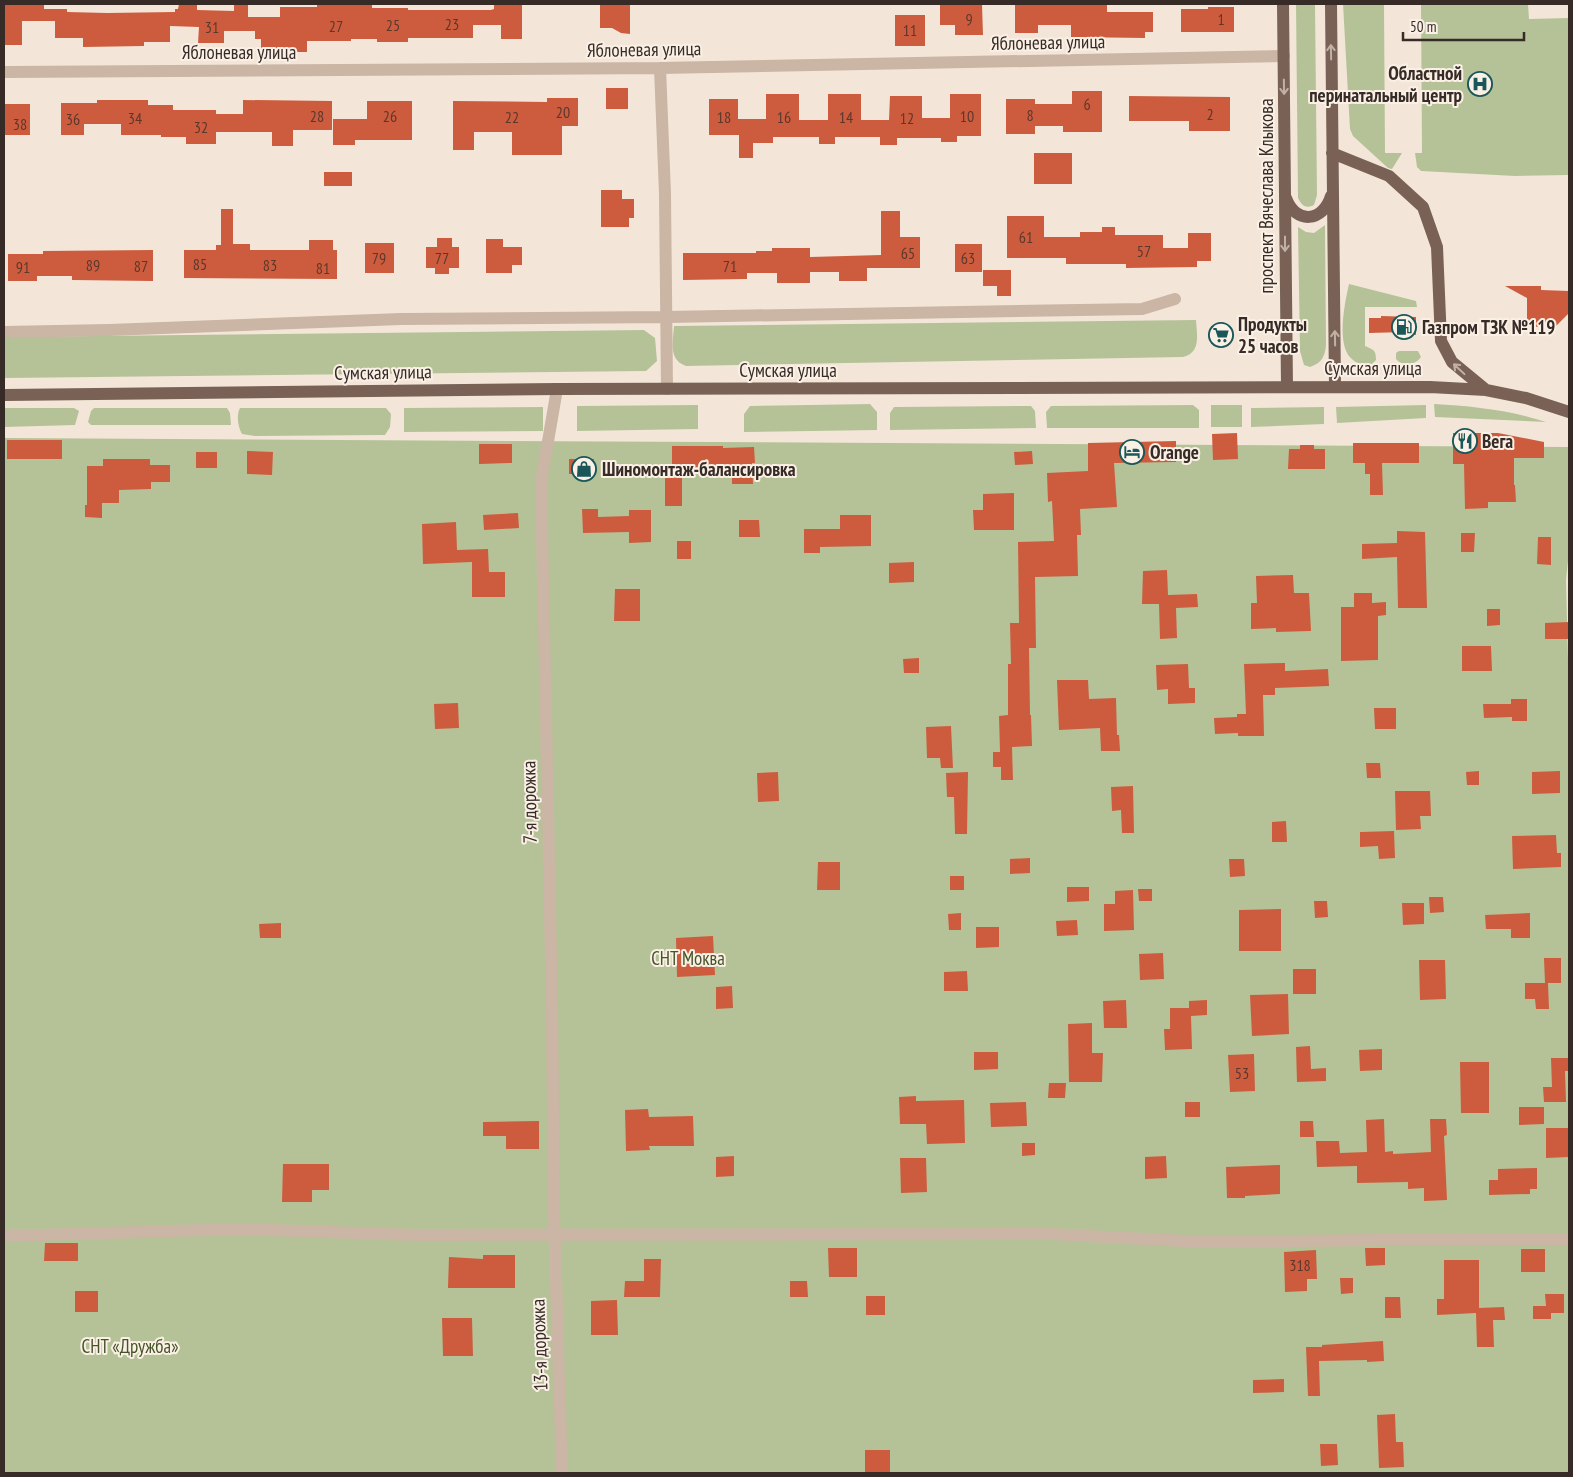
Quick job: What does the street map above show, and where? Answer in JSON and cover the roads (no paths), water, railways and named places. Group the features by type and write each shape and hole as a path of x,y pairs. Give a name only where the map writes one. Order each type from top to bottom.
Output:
{"main road":[{"name":"проспект Вячеслава Клыкова","path":"1283,4 1287,387"},
{"path":"1331,4 1335,387"},
{"path":"1332,153 1388,176 1423,207 1437,247 1441,341 1452,362 1486,390"},
{"path":"1285,195 1290,208 1297,214 1306,217 1323,212 1333,191"},
{"name":"Сумская улица","path":"4,395 557,389 1430,387 1486,390 1526,398 1569,412"}],"street":[{"name":"Яблоневая улица","path":"4,72 660,68 1284,56"},
{"path":"660,68 665,194 667,389"},
{"path":"4,332 401,319 667,317 1142,309 1175,299"},
{"name":"7-я дорожка","path":"554,1216 552,1006 541,482 557,389"},
{"name":"13-я дорожка","path":"554,1216 562,1473"},
{"path":"4,1236 242,1229 415,1235 1049,1234 1204,1242 1459,1239 1569,1240"}],"place":[{"name":"Областной перинатальный центр","path":"1480,84"},
{"name":"Газпром ТЗК №119","path":"1404,327"},
{"name":"Продукты 25 часов","path":"1221,335"},
{"name":"Вега","path":"1465,441"},
{"name":"Orange","path":"1132,452"},
{"name":"Шиномонтаж-балансировка","path":"584,469"}],"park label":[{"name":"СНТ Моква","path":"688,958"},
{"name":"СНТ «Дружба»","path":"130,1346"}]}
